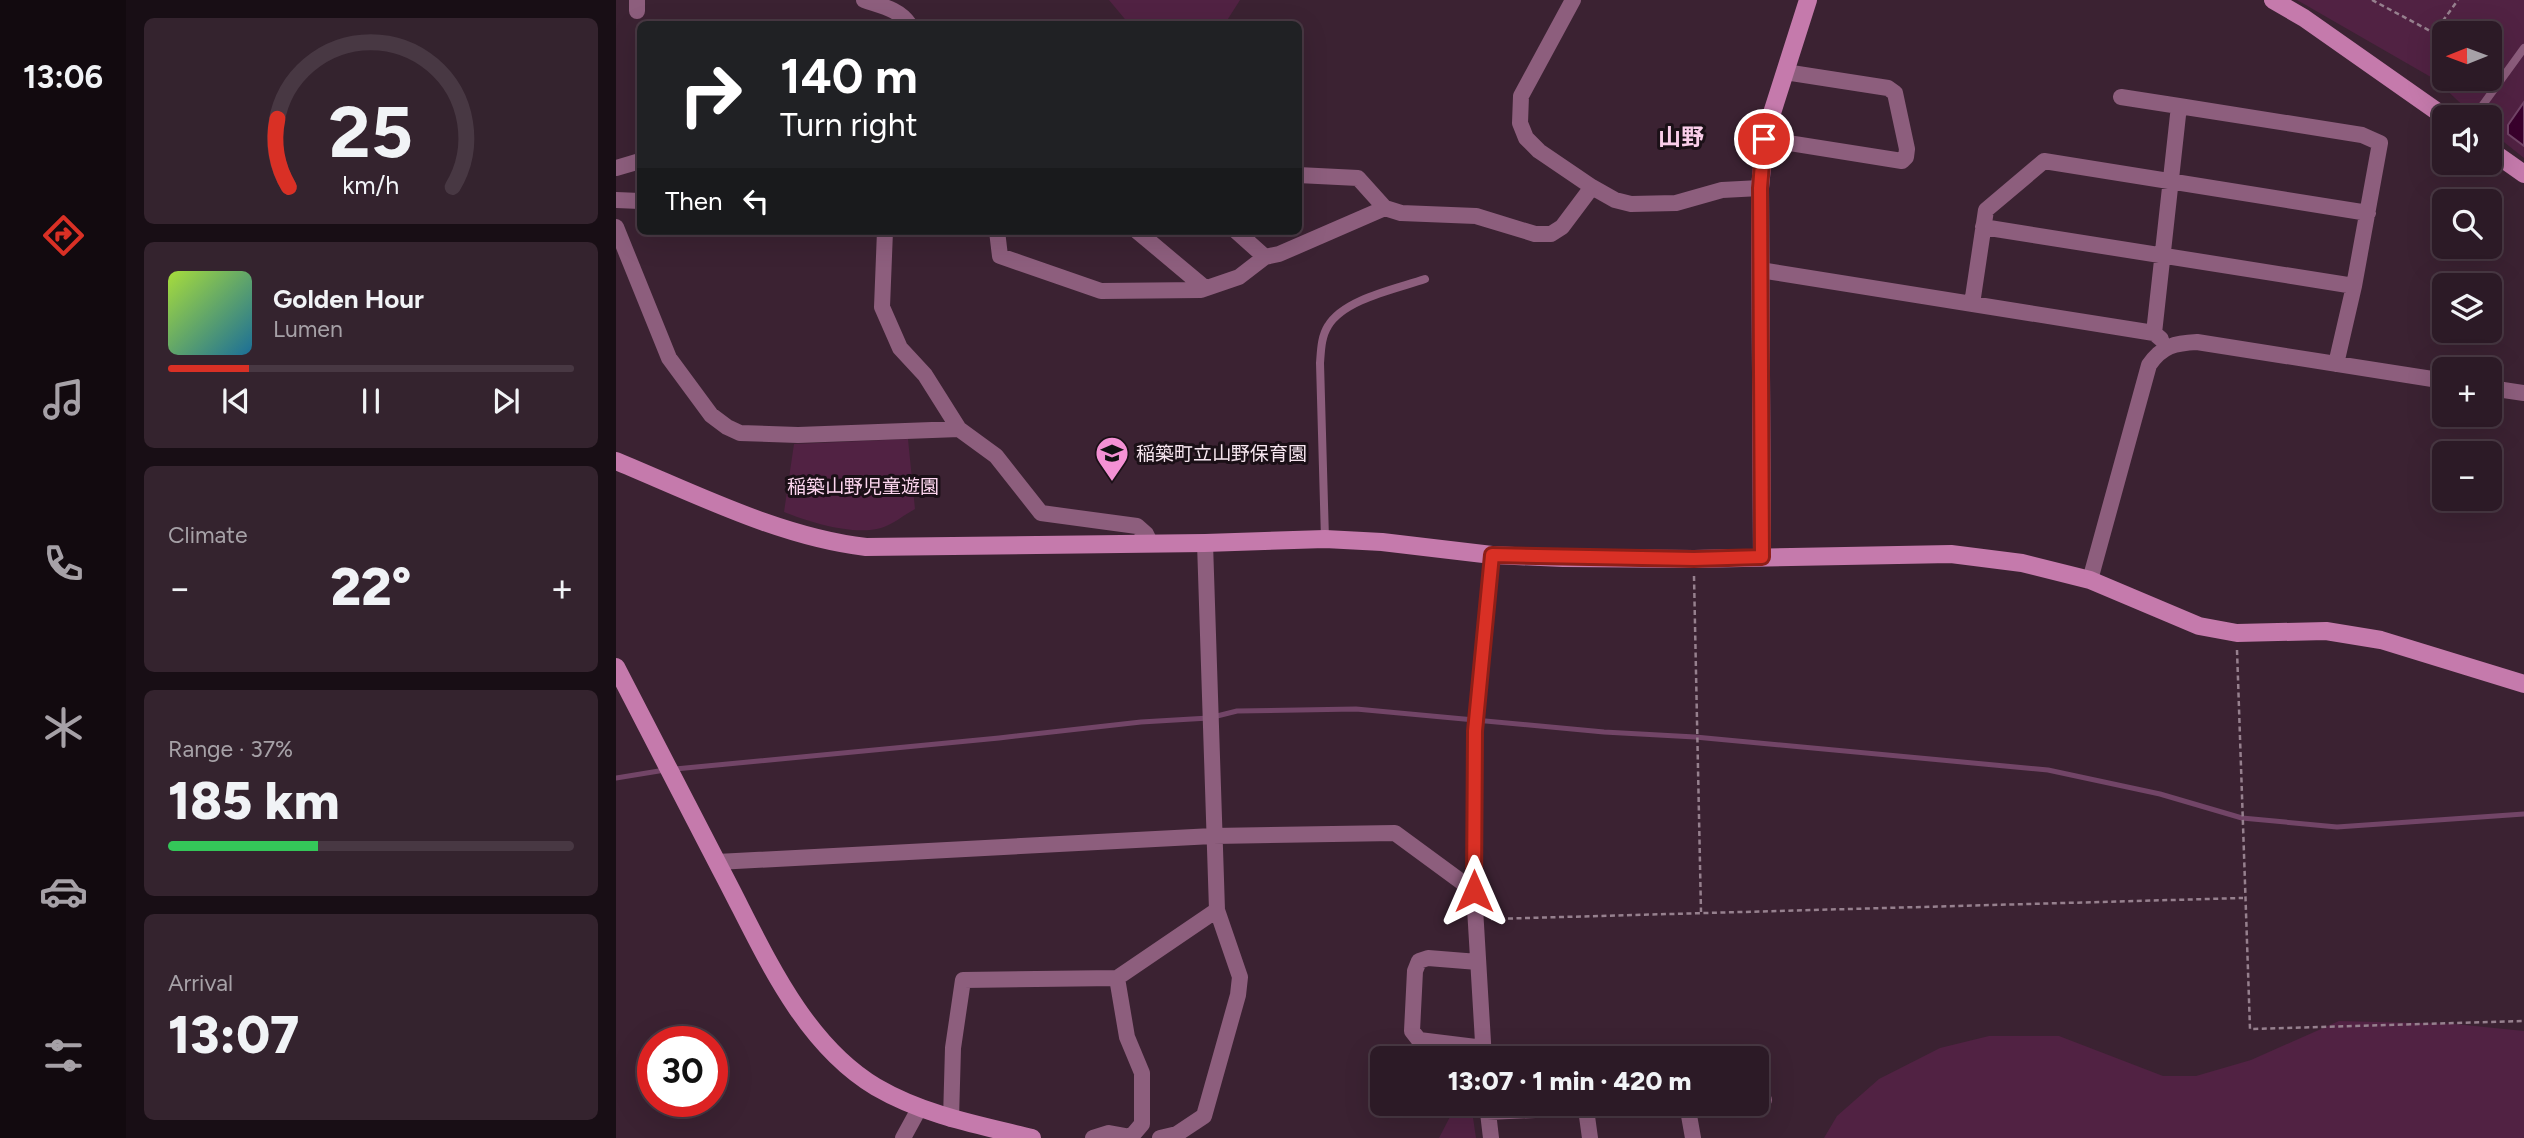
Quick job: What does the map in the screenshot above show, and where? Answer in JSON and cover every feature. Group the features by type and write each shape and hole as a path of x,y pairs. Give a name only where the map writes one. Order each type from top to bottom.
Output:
{"street":[{"path":"864,0 893,10 906,21"},
{"path":"1573,0 1521,96 1520,123 1526,138 1539,151 1592,187 1615,200 1631,204 1676,203 1722,190 1760,188"},
{"path":"1762,557 1760,188 1764,139 1808,0"},
{"path":"2273,0 2304,18 2432,108"},
{"path":"1764,139 1902,161 1906,157 1907,149 1895,93 1888,88 1785,72"},
{"path":"2120,97 2362,135 2380,143 2354,286 2336,364"},
{"path":"2154,333 2179,106"},
{"path":"2502,158 2524,174"},
{"path":"1972,304 1986,210 2044,161 2368,213"},
{"path":"616,168 637,162"},
{"path":"1302,175 1358,178 1385,208 1401,213 1476,216 1535,234 1550,234 1562,227 1592,187"},
{"path":"616,200 637,201"},
{"path":"997,235 1000,256 1101,291 1205,288 1238,277 1265,257 1279,254 1385,208"},
{"path":"616,227 669,358 711,415 727,427 740,433 798,435 959,429"},
{"path":"1983,227 2354,286"},
{"path":"885,235 882,307 900,348 925,375 959,429 996,456 1041,513 1137,526 1146,534 1151,544"},
{"path":"1142,235 1205,288"},
{"path":"1240,235 1265,257"},
{"path":"1760,270 2154,333 2168,346"},
{"path":"2090,580 2149,365 2157,353 2168,346 2197,342 2432,379"},
{"path":"2502,390 2524,393"},
{"path":"616,461 791,532 831,543 866,547 1325,539 1382,542 1492,555 1694,559 1951,554 2022,562 2090,580 2199,626 2237,633 2326,631 2381,640 2524,684"},
{"path":"1160,1138 1177,1134 1205,1116 1238,995 1240,976 1217,910 1205,543"},
{"path":"1484,1046 1474,891 1475,731 1492,555"},
{"path":"616,667 792,1004 838,1057 875,1086 920,1107 951,1119 1032,1138"},
{"path":"717,862 1213,836 1395,833 1474,891"},
{"path":"951,1119 953,1048 963,980 1117,978 1217,910"},
{"path":"1449,1046 1419,1040 1412,1031 1419,961 1428,958 1478,962"},
{"path":"1093,1138 1109,1133 1135,1137 1142,1124 1142,1073 1127,1037 1117,978"},
{"path":"903,1138 920,1107"},
{"path":"1488,1116 1491,1138"},
{"path":"1587,1116 1590,1138"},
{"path":"1689,1116 1693,1138"}],"lane":[{"path":"2483,105 2524,48"},
{"path":"1325,539 1320,363 1321,343 1327,327 1341,310 1426,279"}],"path":[{"path":"2372,0 2434,33 2458,0"},
{"path":"1694,559 1701,913"},
{"path":"2237,633 2249,1029 2524,1021"},
{"path":"1476,919 2244,898"}],"green space":[{"path":"1109,0 1240,0 1227,21 1126,21"},
{"path":"2297,0 2524,0 2524,158 2502,141 2502,105 2462,105 2448,91 2502,91 2502,21 2432,21 2432,78"},
{"name":"稲築山野児童遊園","path":"908,439 915,509 894,522 870,530 845,529 819,524 784,512 794,444"},
{"path":"2339,1021 2455,1024 2524,1031 2524,1138 1824,1138 1837,1116 1879,1079 1940,1048 1989,1036 2059,1036 2163,1076 2196,1076 2251,1060"},
{"path":"1450,1116 1473,1116 1476,1138 1439,1138"}],"shaded area":[{"path":"2524,102 2524,146 2508,134 2508,125"}],"waterway":[{"path":"675,769 1141,722 1209,718 1237,711 1356,709 2048,770 2160,794 2242,818 2337,827 2524,814"},
{"path":"616,778 665,770"}],"place":[{"name":"稲築町立山野保育園","path":"1112,483"}],"district":[{"name":"山野","path":"1681,137"}],"route":[{"path":"1474,891 1475,731 1492,555 1694,559 1762,557 1760,188 1764,139"}]}
